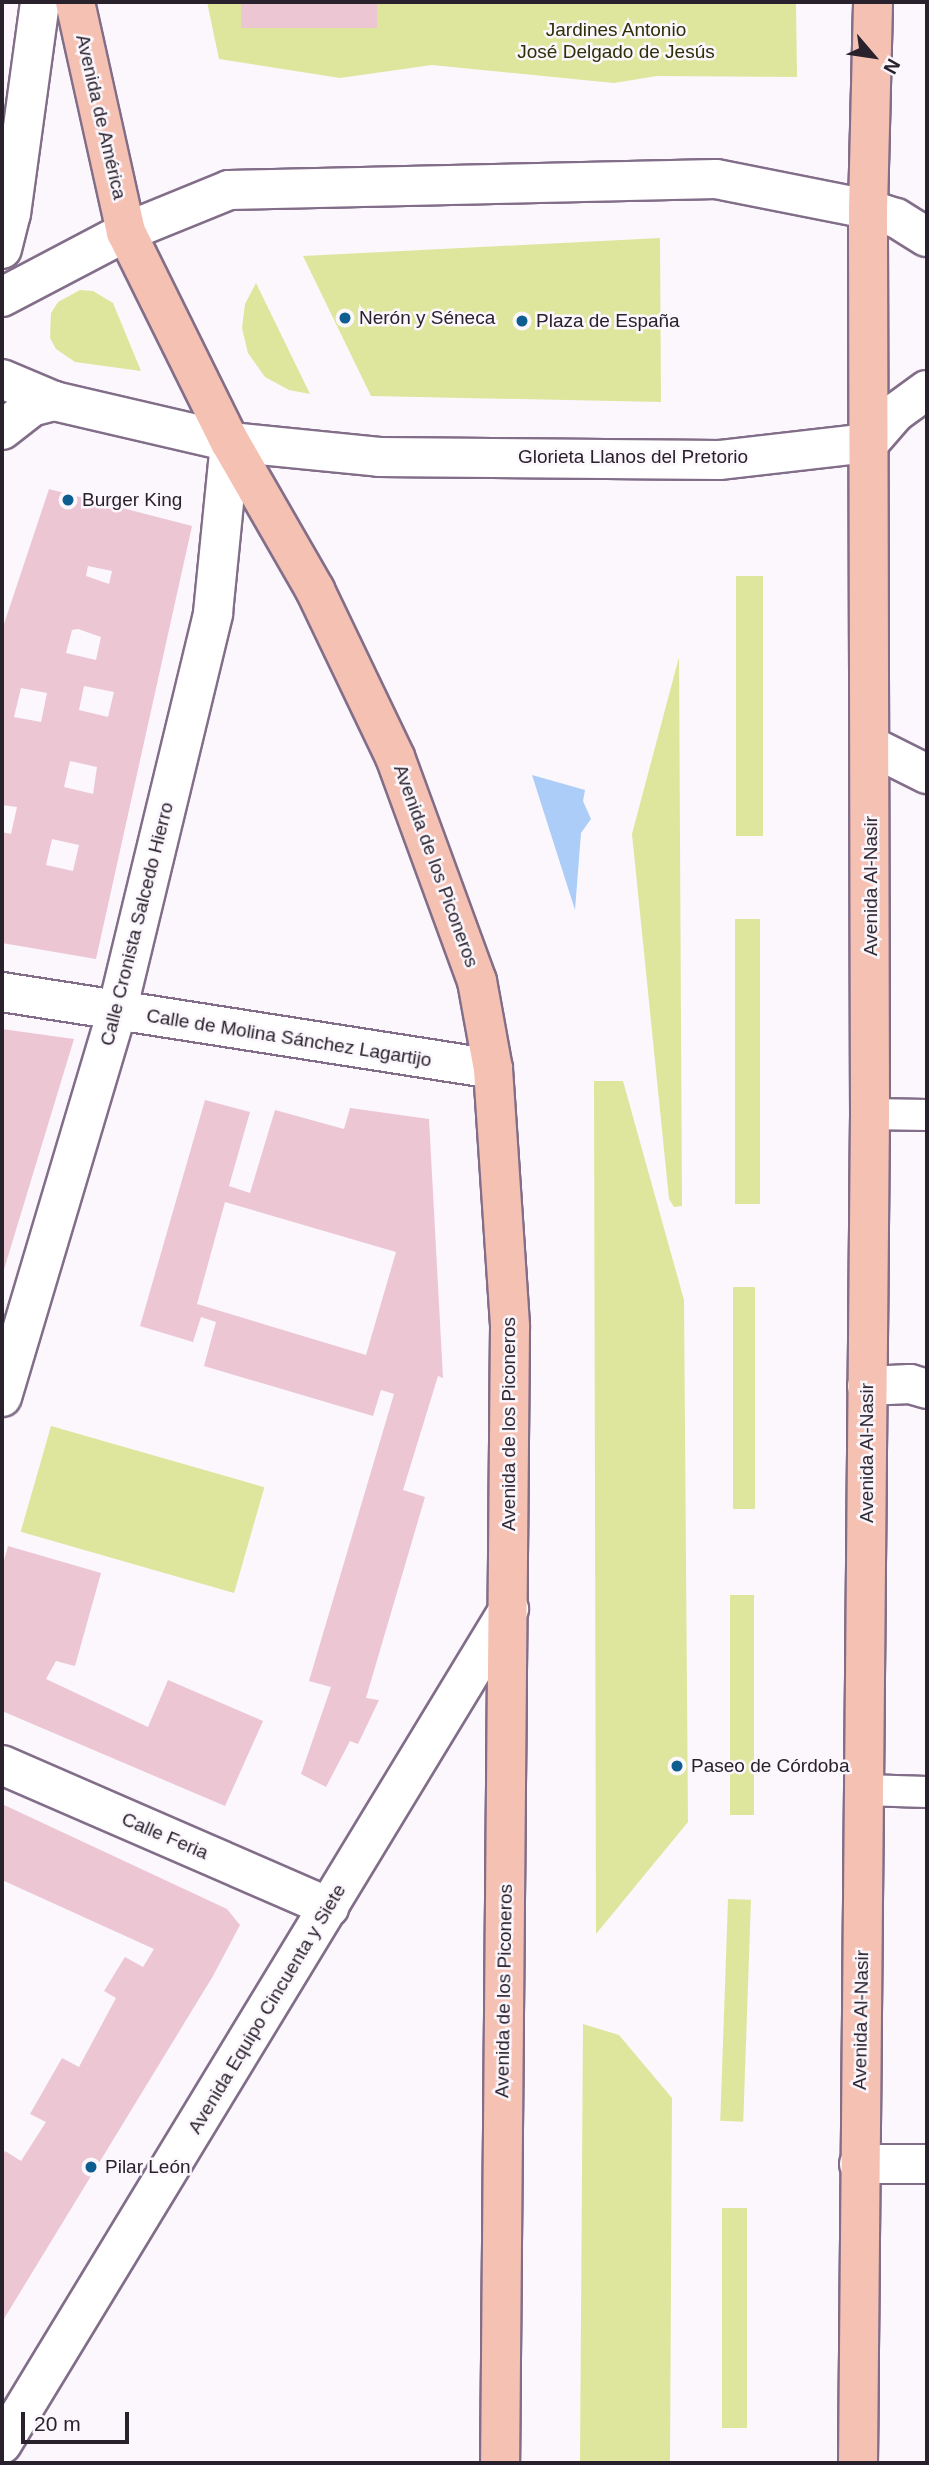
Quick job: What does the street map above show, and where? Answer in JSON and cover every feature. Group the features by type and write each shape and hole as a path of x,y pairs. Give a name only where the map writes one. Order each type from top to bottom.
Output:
{"main road":[{"name":"Avenida de América","path":"75,2 127,232"},
{"path":"869,443 868,209 873,2"},
{"path":"127,232 230,442"},
{"name":"Avenida de los Piconeros","path":"230,442 315,590 396,757 477,981 493,1069 510,1326 500,2463"},
{"name":"Avenida Al-Nasir","path":"858,2463 870,1114 869,443"}],"street":[{"path":"2,249 11,214 40,2"},
{"path":"2,298 127,232 229,190 716,179 868,209 897,218 927,237"},
{"name":"Glorieta Llanos del Pretorio","path":"2,379 54,401 230,442 379,457 719,460 869,443"},
{"path":"869,443 895,413 927,390"},
{"path":"2,430 30,407 54,401"},
{"name":"Calle Cronista Salcedo Hierro","path":"2,1397 117,1011 213,613 230,442"},
{"path":"871,746 927,774"},
{"name":"Calle de Molina Sánchez Lagartijo","path":"2,992 493,1069"},
{"path":"870,1114 927,1115"},
{"path":"867,1386 910,1384 927,1389"},
{"name":"Avenida Equipo Cincuenta y Siete","path":"2,2444 509,1609"},
{"name":"Calle Feria","path":"2,1765 329,1907"},
{"path":"864,1790 927,1791"},
{"path":"859,2164 927,2164"}],"green space":[{"name":"Jardines Antonio José Delgado de Jesús","path":"207,2 796,2 797,77 657,76 614,83 432,65 340,78 219,59"},
{"path":"660,238 661,402 371,396 303,256"},
{"path":"256,283 310,394 289,390 265,377 248,353 242,328 245,304"},
{"path":"80,290 93,291 113,303 141,371 75,362 56,349 50,338 51,313 58,302"},
{"path":"736,576 763,576 763,836 736,836"},
{"path":"679,657 682,1206 674,1207 669,1199 632,834"},
{"path":"735,919 760,919 760,1204 735,1204"},
{"path":"594,1081 623,1081 684,1300 688,1822 596,1934"},
{"path":"733,1287 755,1287 755,1509 733,1509"},
{"path":"51,1426 264,1487 234,1593 21,1532"},
{"path":"730,1595 754,1595 754,1815 730,1815"},
{"path":"728,1899 751,1900 743,2122 720,2121"},
{"path":"583,2024 619,2035 672,2098 670,2463 580,2463"},
{"path":"722,2208 747,2208 747,2428 722,2428"}],"water":[{"path":"532,775 585,790 583,801 591,819 581,833 575,910"}],"building":[{"path":"241,2 377,2 377,28 241,28"},
{"path":"49,489 192,526 96,959 2,943 2,832 11,834 17,807 2,805 2,630","holes":["88,566 112,571 109,584 86,576","78,629 101,637 96,660 66,653 72,630","84,686 114,692 108,717 79,710","21,688 47,693 41,722 14,717","70,761 97,767 93,794 64,787","52,839 79,845 73,871 46,865"]},
{"path":"2,1029 74,1039 2,1276"},
{"path":"205,1100 250,1112 229,1186 250,1193 275,1110 344,1129 350,1108 429,1119 443,1378 438,1376 403,1490 425,1497 366,1698 379,1700 358,1744 350,1741 326,1787 301,1774 331,1687 309,1681 394,1394 381,1390 373,1416 204,1366 216,1322 201,1317 193,1342 140,1326","holes":["225,1202 396,1252 366,1355 197,1304"]},
{"path":"8,1546 101,1573 75,1666 56,1661 46,1679 148,1727 168,1680 263,1721 225,1806 2,1711 2,1568"},
{"path":"2,1804 227,1909 240,1925 213,1976 2,2322 2,2157 5,2151 21,2161 46,2122 30,2114 62,2058 79,2067 116,1998 104,1991 125,1957 143,1967 154,1949 2,1880"}],"place":[{"name":"Nerón y Séneca","path":"345,318"},
{"name":"Plaza de España","path":"522,321"},
{"name":"Burger King","path":"68,500"},
{"name":"Paseo de Córdoba","path":"677,1766"},
{"name":"Pilar León","path":"91,2167"}]}
